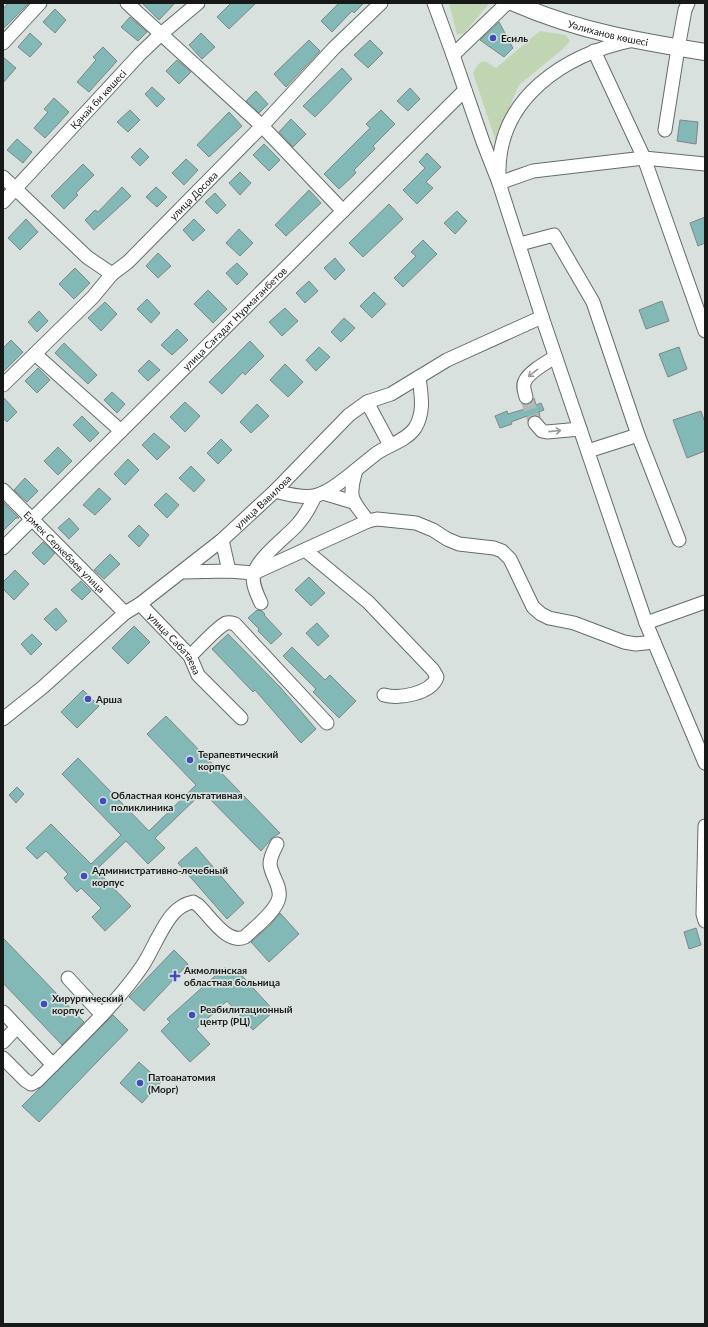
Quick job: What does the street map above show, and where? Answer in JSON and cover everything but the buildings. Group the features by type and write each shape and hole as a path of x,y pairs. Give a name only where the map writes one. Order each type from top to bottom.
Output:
{"main road":[{"name":"Уәлиханов көшесі","path":"514,3 538,14 566,24 634,40 705,52"}],"street":[{"path":"3,43 40,3"},
{"path":"127,3 262,126 343,211"},
{"name":"Қанай би көшесі","path":"3,202 129,65 161,34 198,3"},
{"name":"улица Досова","path":"3,385 94,297 112,274 128,262 262,126 334,48 381,3"},
{"path":"434,3 454,55 483,142 520,244 555,357 646,623 705,763"},
{"path":"454,55 507,3"},
{"path":"665,130 678,48 685,10 688,3"},
{"path":"499,183 500,151 519,106 530,92 545,79 567,64 613,44 634,40"},
{"path":"594,52 644,158 705,332"},
{"name":"улица Сағадат Нұрмағанбетов","path":"3,548 465,90"},
{"path":"499,183 533,171 644,158 705,164"},
{"path":"3,177 87,257 112,274"},
{"path":"520,244 554,235 593,302 638,435 679,540"},
{"name":"улица Вавилова","path":"3,719 43,687 125,613 140,604 222,540 275,491 349,415 367,402 390,394 447,360 542,317"},
{"path":"35,354 121,431"},
{"path":"526,397 524,381 531,374 555,357"},
{"path":"275,491 304,497 319,494 356,470 377,453 405,438 414,429 421,414 422,400 419,377"},
{"path":"367,402 390,445"},
{"path":"535,423 542,431 547,432 580,429"},
{"path":"588,452 638,435"},
{"path":"356,470 351,488 353,502 368,521"},
{"name":"Ермек Серкебаев улица","path":"3,490 125,613"},
{"path":"319,494 353,502"},
{"path":"261,603 256,593 254,573 260,563 304,516 319,494"},
{"path":"182,572 229,571 254,573 368,521 377,519 416,524 433,530 447,539 459,544 494,548 502,551 510,559 533,607 541,614 549,618 574,623 624,642 636,644 654,642"},
{"path":"222,540 229,571"},
{"path":"305,550 368,602 434,670 437,677 429,689 410,695 392,698 384,695"},
{"path":"646,623 705,602"},
{"name":"улица Сабатаева","path":"140,604 190,656 198,675 241,718"},
{"path":"190,656 227,623 235,624 327,723"},
{"path":"705,826 703,914 705,921"},
{"path":"3,1058 31,1084 37,1080 102,1015 127,987 144,964 166,922 182,906 193,902 198,905 224,932 234,939 245,937 273,910 280,897 270,866 277,844"},
{"path":"68,978 102,1015"},
{"path":"3,1012 53,1064"},
{"path":"3,1042 17,1027"}],"green space":[{"path":"449,3 488,3 488,5 464,33 457,35"},
{"path":"540,31 566,35 570,41 563,49 519,85 498,141 496,142 473,73 478,64 481,62 486,62 496,68"}],"tunnel":[{"path":"526,397 535,423"}],"place":[{"name":"Есиль","path":"493,38"},
{"name":"Арша","path":"88,699"},
{"name":"Терапевтический корпус","path":"190,760"},
{"name":"Областная консультативная поликлиника","path":"103,801"},
{"name":"Административно-лечебный корпус","path":"84,876"},
{"name":"Акмолинская областная больница","path":"175,976"},
{"name":"Хирургический корпус","path":"44,1004"},
{"name":"Реабилитационный центр (РЦ)","path":"192,1015"},
{"name":"Патоанатомия (Морг)","path":"140,1083"}]}
